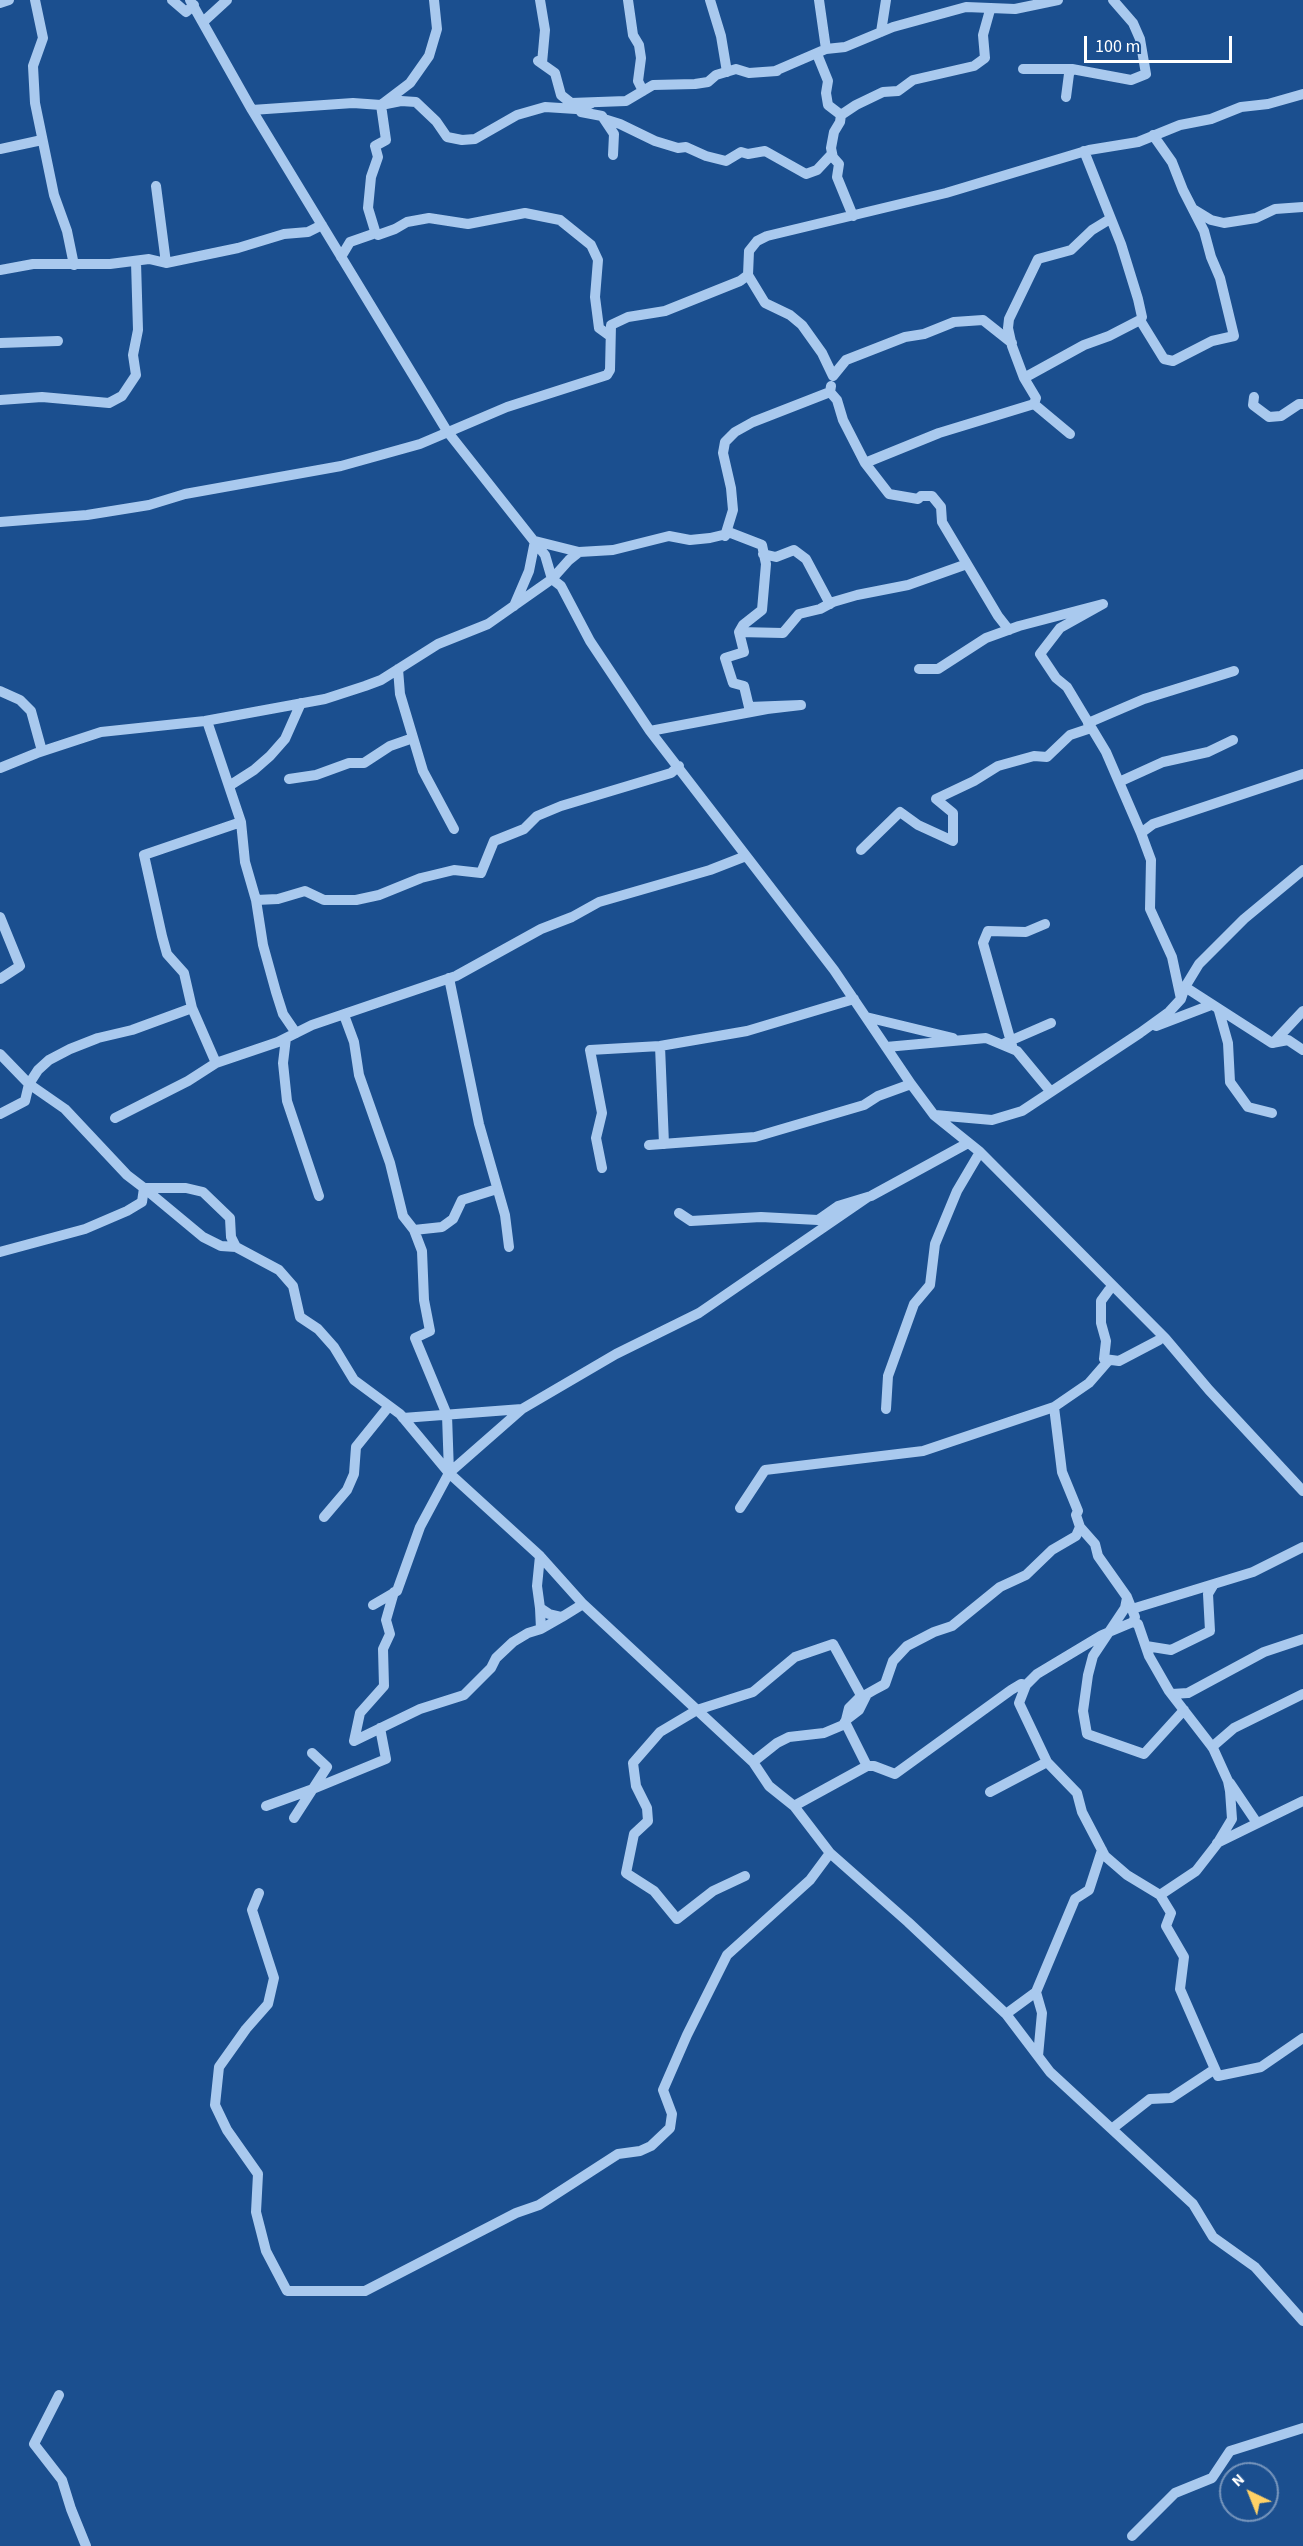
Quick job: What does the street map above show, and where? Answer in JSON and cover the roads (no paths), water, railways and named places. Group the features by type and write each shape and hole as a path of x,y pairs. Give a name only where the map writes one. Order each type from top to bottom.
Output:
{"street":[{"path":"0,3 9,0"},
{"path":"35,0 43,38 33,66 33,80 42,140 74,265"},
{"path":"172,0 186,12 192,3 252,110 447,431 546,555 552,579 561,586 590,641 650,730 854,999 934,1115 980,1152 1165,1338 1216,1399 1303,1491"},
{"path":"203,22 227,0"},
{"path":"381,105 410,83 429,56 437,28 434,0"},
{"path":"540,0 545,30 540,62 555,73 564,99 571,103 587,105 626,102 653,85 708,82 716,75 736,69 749,73 776,71 821,51 844,47 881,32 966,8 1015,9 1058,0"},
{"path":"628,0 633,35 639,45 641,58 638,81 643,91"},
{"path":"710,0 721,36 727,72"},
{"path":"819,0 821,51 828,81 826,93 828,105 841,115"},
{"path":"881,32 886,0"},
{"path":"1023,69 1072,69 1131,80 1146,74 1140,39 1133,23 1113,0"},
{"path":"841,115 883,92 898,92 913,80 974,66 985,57 982,35 990,10"},
{"path":"1066,97 1072,69"},
{"path":"835,374 833,376 822,353 802,325 789,315 765,303 748,275 749,251 757,241 767,236 946,193 1084,151 1138,142 1180,124 1211,119 1241,107 1268,104 1303,94"},
{"path":"252,110 353,103 381,105 401,100 416,102 436,121 447,137 462,140 475,139 517,115 545,107 576,109 587,105"},
{"path":"381,105 386,140 375,146 378,157 371,177 368,214 375,231 378,234 395,230 407,222 429,218 468,224 525,213 560,220 591,245 598,260 595,297 598,327 610,336"},
{"path":"587,105 581,112 602,116 614,134 613,155"},
{"path":"833,158 831,148 841,115"},
{"path":"604,119 621,124 655,141 678,148 686,147 706,156 726,161 741,153 765,151 806,174 817,170 831,155 839,164 837,177 853,216"},
{"path":"1084,151 1132,280 1142,317 1140,320 1164,359 1173,361 1212,341 1234,336 1220,278 1210,257 1204,231 1172,162 1153,135"},
{"path":"0,149 42,140"},
{"path":"156,186 166,263"},
{"path":"1193,209 1211,220 1224,223 1256,218 1275,209 1301,209"},
{"path":"1034,404 1036,398 1024,378 1012,343 1009,319 1038,259 1071,250 1092,230 1110,219"},
{"path":"0,270 41,264 74,265 136,262 149,259 166,263 238,248 284,234 308,232 322,225"},
{"path":"341,257 350,242 373,234 375,231"},
{"path":"0,400 42,397 109,404 122,396 136,375 133,355 138,330 136,262"},
{"path":"0,522 87,515 149,505 185,494 376,458 420,444 507,406 607,375 610,370 611,325 618,320 665,311 740,281 748,275"},
{"path":"830,392 835,374 846,360 874,348 954,322 982,320 1012,343"},
{"path":"1024,378 1084,345 1109,336 1140,320"},
{"path":"0,343 58,341"},
{"path":"830,392 837,400 843,420 865,463 889,494 918,499 921,496 932,496 941,507 942,522 1009,630"},
{"path":"725,536 733,510 731,488 723,453 725,442 735,432 753,422 830,392"},
{"path":"1254,397 1253,405 1269,417 1281,416 1299,404 1303,404"},
{"path":"1034,404 1070,434"},
{"path":"865,463 939,433 1034,404"},
{"path":"535,541 579,552 613,550 669,536 690,540 725,536 731,533 762,545 766,564 762,610 743,625 739,632 744,652 725,658 732,683 744,686 749,707 801,705 650,730"},
{"path":"514,606 529,571 535,541"},
{"path":"764,554 776,557 794,550 806,559 830,604"},
{"path":"0,768 42,751 101,732 207,721 301,703 365,686 438,644 488,624 552,579 579,552"},
{"path":"739,632 783,633 799,614 820,609 856,595 908,585 967,564"},
{"path":"919,669 938,669 986,638 1103,604 1060,628 1040,654 1056,678 1067,687 1106,752 1141,833 1151,861 1149,909 1172,957 1181,999"},
{"path":"398,669 400,694 423,771 454,829"},
{"path":"861,850 900,812 918,825 953,841 953,813 936,799 974,781 998,766 1034,756 1047,757 1070,735 1144,699 1234,671"},
{"path":"0,691 20,700 31,711 42,751"},
{"path":"229,786 255,770 285,739 301,703"},
{"path":"207,721 241,822 245,862 256,900 263,945 291,1035 283,1063 287,1101 319,1196"},
{"path":"289,779 316,775 349,763 364,763 390,746 414,738"},
{"path":"1119,782 1163,762 1208,752 1233,740"},
{"path":"256,900 278,899 306,891 324,900 356,900 379,895 421,878 454,870 481,873 494,841 524,829 537,816 671,773 679,766"},
{"path":"1141,833 1153,824 1303,774"},
{"path":"216,1063 192,1008 184,973 168,954 144,855 241,822"},
{"path":"116,1118 188,1081 216,1063 449,978 599,902 710,870 746,856"},
{"path":"934,1115 974,1120 1006,1117 1022,1111 1051,1092 1169,1012 1181,999 1185,987 1199,964 1244,920 1303,870"},
{"path":"0,917 20,966 0,979"},
{"path":"1009,1045 983,943 988,931 1026,932 1045,924"},
{"path":"449,978 479,1124 505,1215 509,1247"},
{"path":"1185,987 1272,1043 1288,1040 1303,1050"},
{"path":"602,1168 596,1138 602,1113 590,1050 660,1046 747,1030 854,999"},
{"path":"0,1114 24,1101 29,1084 38,1070 49,1060 98,1038 132,1030 192,1008"},
{"path":"1144,1030 1215,1008"},
{"path":"1215,1008 1227,1043 1230,1082 1248,1107 1272,1113"},
{"path":"1272,1043 1303,1011"},
{"path":"344,1015 354,1042 359,1075 390,1163 390,1172 404,1216 414,1230 422,1251 424,1300 430,1330 415,1338 447,1415 449,1473"},
{"path":"866,1017 962,1041"},
{"path":"1009,1045 1051,1023"},
{"path":"886,1047 986,1038 1017,1050 1051,1092"},
{"path":"660,1046 664,1144"},
{"path":"0,1054 29,1084 65,1109 127,1175 203,1237 221,1246 236,1247 279,1270 292,1286 300,1317 318,1329 334,1347 354,1380 403,1418 449,1473 540,1556 583,1604 753,1762 769,1786 794,1806 830,1853 1006,2014 1050,2072 1193,2204 1213,2237 1255,2267 1303,2321"},
{"path":"649,1145 755,1137 864,1105 878,1096 911,1084"},
{"path":"583,1604 541,1629 528,1633 513,1642 464,1695 420,1709 354,1741 360,1713 384,1686 383,1649 390,1634 386,1620 394,1592 420,1527 449,1473 522,1409 616,1354 699,1313 868,1197 968,1143"},
{"path":"886,1409 888,1376 914,1304 930,1285 935,1244 957,1191 980,1152"},
{"path":"144,1188 186,1188 203,1192 230,1218 231,1237 236,1247"},
{"path":"0,1252 85,1229 127,1211 142,1202 144,1188"},
{"path":"414,1230 442,1227 453,1219 462,1200 497,1189"},
{"path":"679,1213 691,1221 761,1217 818,1220 838,1206 868,1197"},
{"path":"1110,1290 1101,1301 1101,1323 1106,1341 1104,1359 1119,1361 1159,1340"},
{"path":"740,1508 765,1470 923,1451 1054,1407 1089,1383 1109,1360"},
{"path":"324,1516 347,1490 354,1474 356,1447 389,1406"},
{"path":"1054,1407 1062,1472 1078,1511 1076,1515 1080,1527 1095,1544 1098,1556 1127,1597 1135,1617 1133,1622 1110,1632 1037,1674 1026,1684 1019,1703 1047,1762 1077,1793 1082,1812 1102,1850 1113,1864 1127,1875 1160,1895 1171,1913 1166,1926 1184,1958 1180,1989 1218,2076 1261,2067 1303,2038"},
{"path":"403,1418 522,1409"},
{"path":"753,1762 777,1743 789,1737 824,1733 845,1721 859,1710 864,1696 885,1684 893,1661 907,1646 934,1632 952,1626 1000,1587 1026,1575 1052,1550 1076,1536 1080,1527"},
{"path":"1132,1609 1253,1572 1303,1547"},
{"path":"540,1556 537,1586 541,1629"},
{"path":"1146,1646 1171,1650 1210,1631 1208,1594 1214,1584"},
{"path":"373,1605 394,1592"},
{"path":"1127,1597 1125,1608 1093,1656 1083,1711 1087,1734 1144,1754 1184,1710"},
{"path":"540,1608 549,1614 562,1617"},
{"path":"1133,1622 1138,1624 1146,1646 1172,1694 1212,1747 1228,1781 1257,1823"},
{"path":"1172,1694 1188,1693 1264,1652 1303,1639"},
{"path":"745,1876 713,1891 676,1919 654,1891 626,1873 634,1834 648,1821 647,1808 636,1786 633,1762 660,1732 697,1710 753,1692 795,1657 833,1644 864,1696"},
{"path":"794,1806 867,1766 874,1766 895,1774 1011,1689 1026,1684"},
{"path":"1212,1747 1234,1728 1303,1694"},
{"path":"845,1721 867,1766"},
{"path":"266,1806 386,1759 380,1728"},
{"path":"294,1818 327,1767 312,1752"},
{"path":"990,1792 1047,1762"},
{"path":"1160,1895 1196,1871 1217,1844 1232,1819 1228,1781"},
{"path":"1217,1844 1303,1801"},
{"path":"1006,2014 1036,1992 1075,1899 1089,1890 1102,1850"},
{"path":"259,1893 252,1910 274,1978 268,2004 246,2029 219,2067 215,2105 227,2130 258,2175 256,2212 266,2251 287,2291 365,2291 516,2213 539,2205 618,2154 639,2151 657,2140 670,2128 672,2114 663,2090 687,2035 727,1955 810,1880 830,1853"},
{"path":"1036,1992 1042,2013 1038,2056"},
{"path":"1113,2128 1150,2099 1171,2098 1215,2069"},
{"path":"58,2395 34,2444 63,2480 70,2509 86,2546"},
{"path":"1132,2536 1175,2493 1212,2478 1230,2451 1303,2428"}]}
